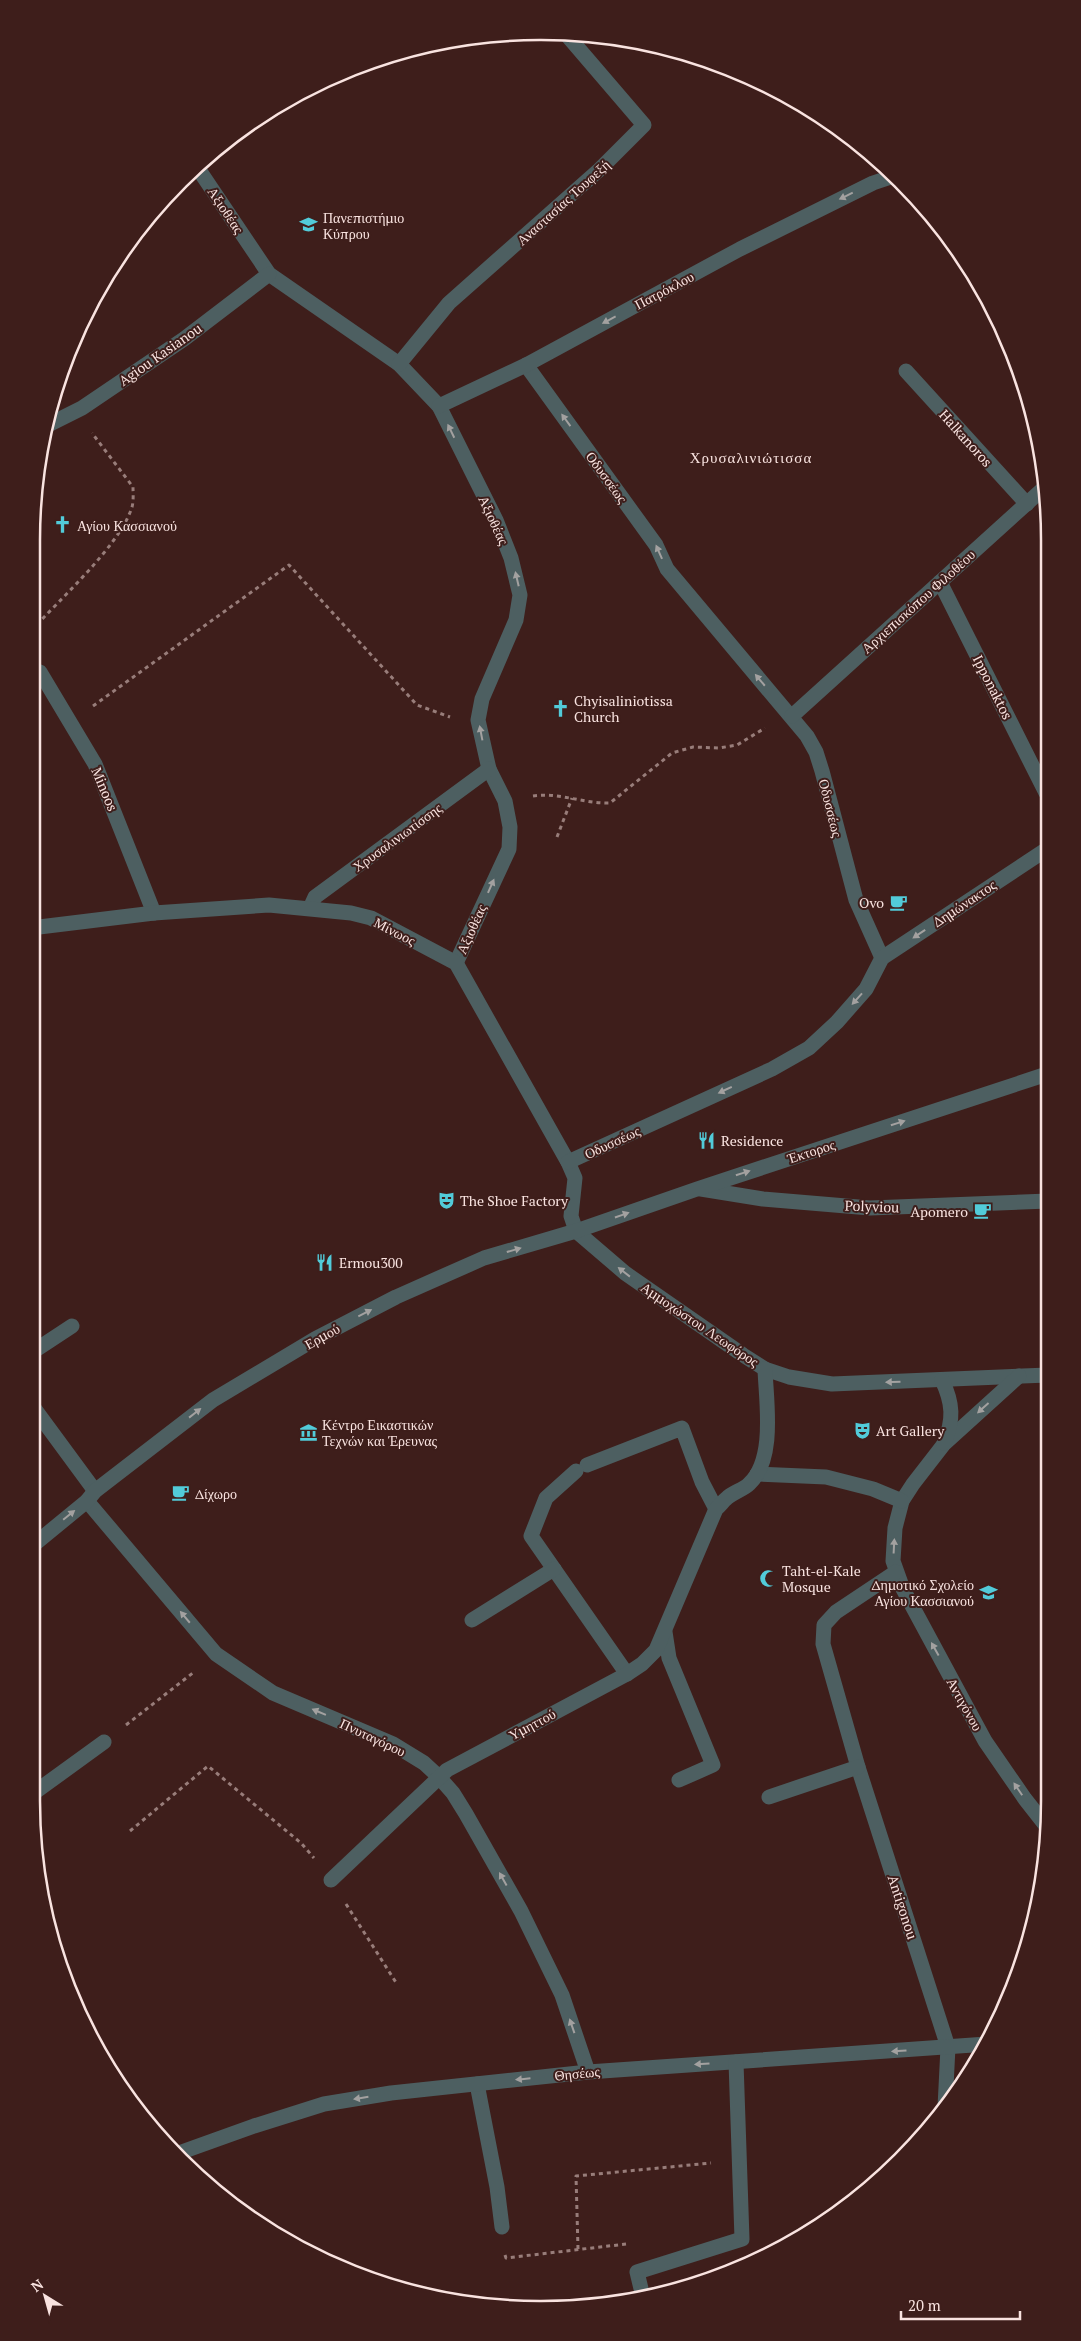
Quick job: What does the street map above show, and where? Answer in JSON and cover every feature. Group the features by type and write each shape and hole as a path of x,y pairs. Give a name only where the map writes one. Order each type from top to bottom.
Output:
{"street":[{"name":"Αναστασίας Τουφεξή","path":"399,364 449,304 599,170 644,126 572,41"},
{"name":"Αξιοθέας","path":"201,173 269,274 399,364 438,406 496,520 511,558 520,594 516,620 482,699 478,720 489,769 505,801 510,828 509,849 456,963"},
{"name":"Πατρόκλου","path":"438,406 526,365 740,249 873,183 886,179"},
{"name":"Agiou Kasianou","path":"55,422 82,408 184,339 269,274"},
{"name":"Οδυσσέως","path":"526,365 656,545 667,569 792,716 816,752 856,900 882,958 866,989 837,1022 809,1048 772,1069 568,1162"},
{"name":"Halkanoros","path":"906,371 1027,504"},
{"name":"Αρχιεπισκόπου Φιλοθέου","path":"792,716 1039,494"},
{"name":"Ipponaktos","path":"940,582 1041,784"},
{"name":"Minoos","path":"40,672 95,764 154,913"},
{"name":"Χρυσαλινιωτίσσης","path":"310,908 315,897 489,769"},
{"name":"Δημώνακτος","path":"882,958 1041,853"},
{"name":"Μίνωος","path":"40,927 154,913 269,905 310,908 351,913 371,918 456,963"},
{"path":"456,963 568,1162 575,1178 571,1216 576,1231"},
{"name":"Έκτορος","path":"576,1231 697,1188 1041,1076"},
{"name":"Polyviou","path":"697,1188 763,1199 870,1208 1041,1201"},
{"name":"Αμμοχώστου Λεωφόρος","path":"576,1231 625,1273 743,1356 765,1369 789,1377 832,1384 1041,1374"},
{"name":"Ερμού","path":"40,1538 213,1400 315,1339 396,1297 484,1258 576,1231"},
{"path":"40,1347 72,1326"},
{"path":"765,1369 768,1434 758,1474 826,1477 873,1488 902,1501"},
{"name":"Αντιγόνου","path":"1019,1376 944,1444 902,1501 895,1528 893,1561 903,1590 985,1741 1040,1819"},
{"name":"Αντιγόνου","path":"942,1380 952,1404 950,1430 944,1444"},
{"path":"40,1418 91,1496"},
{"path":"627,1674 531,1536 546,1498 582,1468 682,1428 702,1482 716,1509"},
{"name":"Υμηττού","path":"331,1880 438,1776 627,1674 642,1664 656,1650 665,1632 716,1509 727,1497 749,1484 758,1474"},
{"name":"Πνυταγόρου","path":"91,1496 133,1556 216,1654 274,1693 393,1744 424,1763 453,1793 521,1911 562,1995 588,2072"},
{"path":"472,1620 554,1569"},
{"name":"Antigonou","path":"896,1572 836,1612 824,1625 823,1644 858,1767 948,2048"},
{"path":"665,1632 669,1658 713,1765 679,1780"},
{"path":"40,1788 104,1742"},
{"path":"769,1797 858,1767"},
{"name":"Θησέως","path":"184,2151 324,2104 391,2093 588,2072 977,2045"},
{"path":"945,2096 948,2048"},
{"path":"641,2290 637,2272 742,2238 736,2062"},
{"path":"477,2084 497,2187 502,2227"}],"path":[{"path":"40,621 105,550 122,528 132,508 134,487 85,424 82,408"},
{"path":"71,723 289,565 417,705 461,721 478,720"},
{"path":"543,794 597,803 610,803 672,753 693,747 719,748 737,744 771,726"},
{"path":"557,837 572,798"},
{"path":"104,1742 216,1654"},
{"path":"130,1831 208,1766 301,1843 331,1880 397,1984"},
{"path":"578,2249 576,2176 739,2161"},
{"path":"506,2258 632,2243 637,2272"}],"place":[{"name":"Πανεπιστήμιο Κύπρου","path":"309,225"},
{"name":"Αγίου Κασσιανού","path":"63,525"},
{"name":"Chyisaliniotissa Church","path":"560,708"},
{"name":"Ovo","path":"898,902"},
{"name":"Residence","path":"707,1140"},
{"name":"The Shoe Factory","path":"446,1200"},
{"name":"Apomero","path":"982,1211"},
{"name":"Ermou300","path":"325,1262"},
{"name":"Art Gallery","path":"862,1430"},
{"name":"Κέντρο Εικαστικών Τεχνών και Έρευνας","path":"308,1432"},
{"name":"Δίχωρο","path":"181,1493"},
{"name":"Taht-el-Kale Mosque","path":"768,1578"},
{"name":"Δημοτικό Σχολείο Αγίου Κασσιανού","path":"988,1592"}],"district":[{"name":"Χρυσαλινιώτισσα","path":"751,457"}]}
